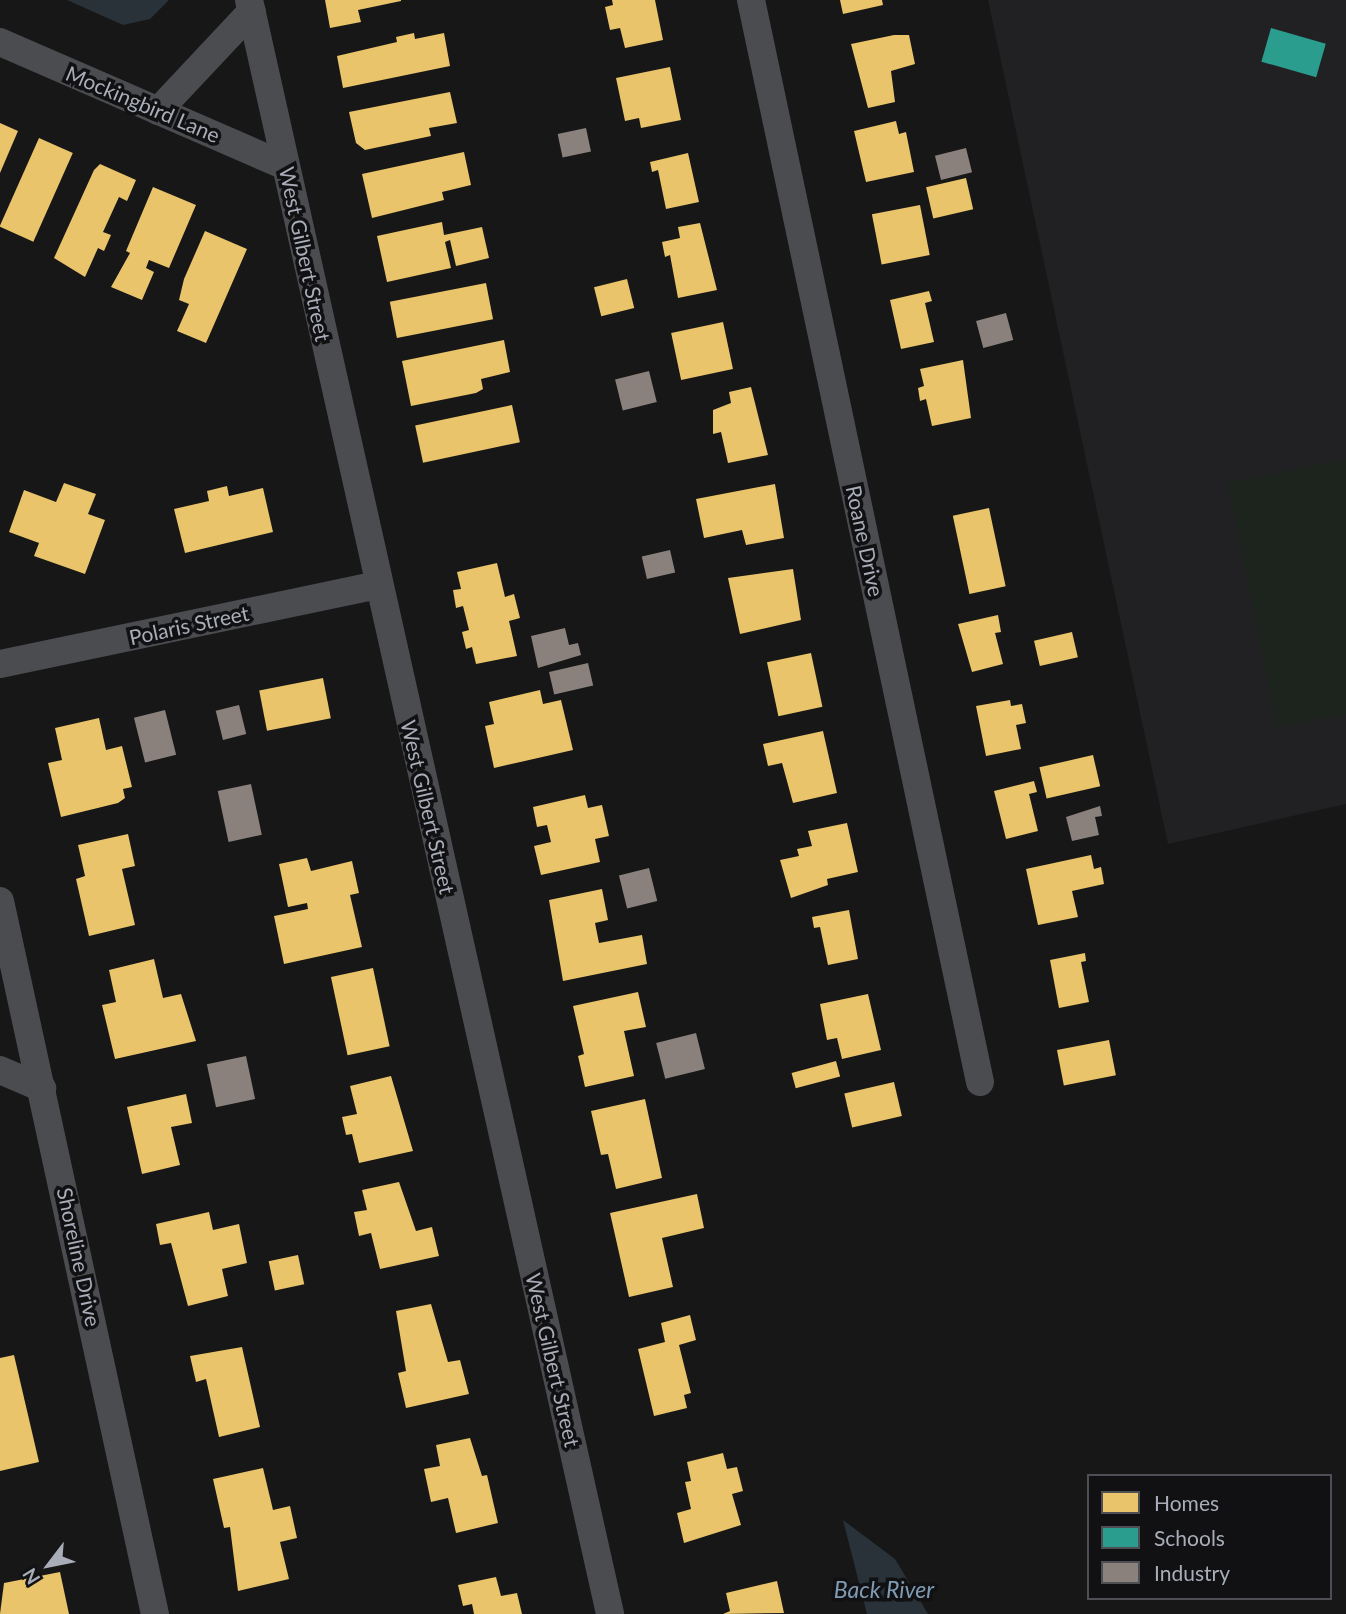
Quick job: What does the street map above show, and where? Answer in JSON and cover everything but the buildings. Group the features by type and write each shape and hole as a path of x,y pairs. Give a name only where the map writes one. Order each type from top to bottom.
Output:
{"street":[{"name":"Roane Drive","path":"751,0 980,1082"},
{"path":"159,111 251,6"},
{"name":"West Gilbert Street","path":"251,6 378,585 610,1614"},
{"name":"Mockingbird Lane","path":"0,43 285,166"},
{"name":"Polaris Street","path":"0,664 378,585"},
{"name":"Shoreline Drive","path":"0,901 155,1614"},
{"path":"0,1070 42,1088"}],"shaded area":[{"path":"988,0 1346,0 1346,804 1168,844"},
{"path":"1346,459 1346,714 1277,727 1228,483"}],"water":[{"path":"67,0 168,1 150,19 123,25"},
{"name":"Back River","path":"843,1520 895,1559 928,1614 867,1614"}]}
